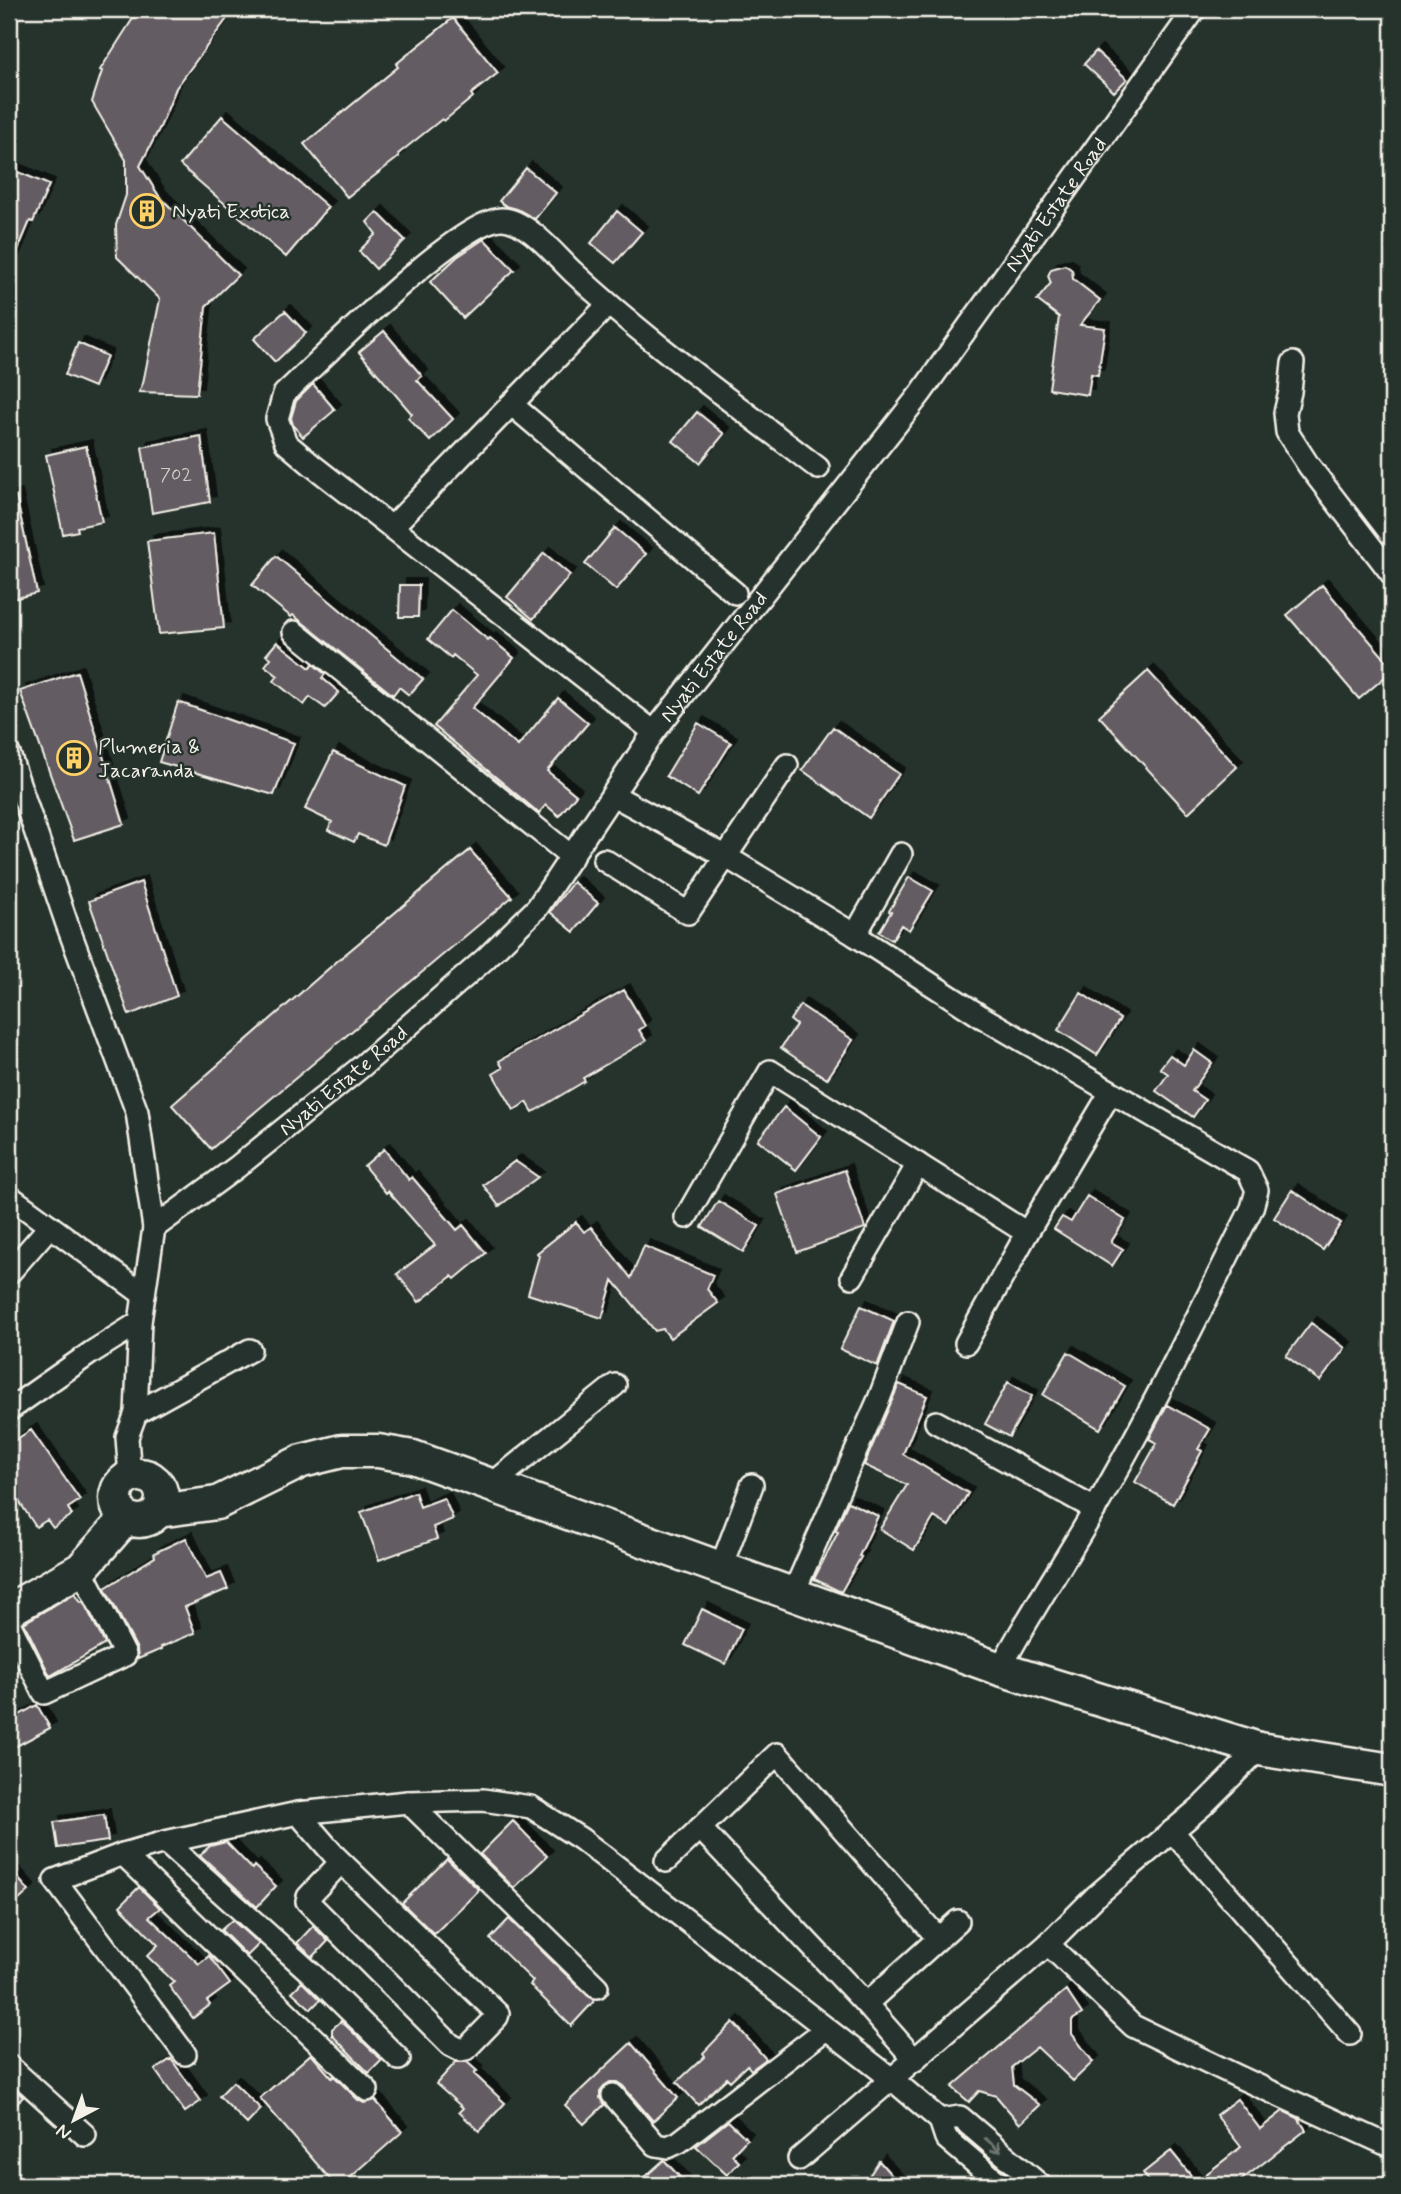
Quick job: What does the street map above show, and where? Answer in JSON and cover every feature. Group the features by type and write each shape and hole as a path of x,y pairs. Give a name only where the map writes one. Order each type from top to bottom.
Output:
{"main road":[{"path":"158,1511 162,1497 156,1483 143,1475 130,1477 121,1483 116,1498 117,1506 126,1518 133,1521 147,1520 158,1511 217,1503 302,1461 342,1451 378,1451 413,1457 1000,1669 1259,1749 1392,1770"},
{"path":"9,1610 81,1569 126,1518"}],"street":[{"name":"Nyati Estate Road","path":"154,1228 237,1167 361,1067 485,959 537,908 654,732 921,393 1195,9"},
{"path":"654,732 286,443 277,419 284,394 425,262 481,225 502,219 521,224 608,305 818,468"},
{"path":"393,526 608,305"},
{"path":"1293,363 1290,392 1284,413 1287,432 1392,574"},
{"path":"511,404 735,593"},
{"path":"294,632 572,857"},
{"path":"10,759 66,924 137,1112 154,1228 140,1322 136,1413 127,1437 130,1477"},
{"path":"604,860 688,913 787,765"},
{"path":"613,795 725,856 982,1017 1248,1171 1257,1190 1252,1208 1179,1355 1095,1509 1000,1669"},
{"path":"855,935 901,854"},
{"path":"686,1217 770,1071 1027,1233"},
{"path":"966,1343 1027,1233 1111,1092"},
{"path":"852,1277 918,1164"},
{"path":"9,1196 144,1295"},
{"path":"9,1273 50,1226"},
{"path":"9,1410 140,1322"},
{"path":"793,1594 879,1399 908,1322"},
{"path":"136,1413 250,1350"},
{"path":"491,1485 615,1385"},
{"path":"936,1422 1095,1509"},
{"path":"721,1567 752,1485"},
{"path":"9,1623 44,1693 125,1655 81,1569"},
{"path":"799,2159 1048,1944 1096,1896 1202,1806 1259,1749"},
{"path":"666,1861 777,1754 938,1938"},
{"path":"185,2054 55,1880 123,1854 165,1842 298,1812 408,1802 482,1800 531,1807 581,1839 893,2080 940,2120 946,2138 1001,2185"},
{"path":"408,1802 597,1987"},
{"path":"298,1812 341,1862 498,2014 466,2049 461,2050 451,2045 307,1901 341,1862"},
{"path":"700,1828 866,2004 915,2060"},
{"path":"1172,1831 1350,2034"},
{"path":"165,1842 312,1974 400,2059"},
{"path":"123,1854 368,2090"},
{"path":"866,2004 958,1921"},
{"path":"1048,1944 1133,2026 1237,2077 1392,2147"},
{"path":"613,2095 656,2145 668,2147 679,2142 826,2029"},
{"path":"9,2066 85,2135"},
{"path":"940,2120 961,2118 1040,2185"}],"building":[{"name":"Nyati Exotica","path":"139,9 234,9 176,88 140,166 159,196 238,275 206,306 197,394 139,392 160,299 117,257 116,225 126,195 126,160 92,102 102,71 100,70"},
{"path":"453,18 498,73 471,94 473,97 444,121 442,119 347,197 304,144"},
{"path":"1096,51 1127,79 1114,92 1084,64"},
{"path":"222,116 328,207 286,257 180,165"},
{"path":"9,168 49,185 9,271"},
{"path":"526,168 556,193 535,219 499,201"},
{"path":"617,211 642,232 615,263 591,243"},
{"path":"377,212 405,240 376,269 359,251 376,234 367,222"},
{"path":"484,239 514,270 463,318 430,282 457,257"},
{"path":"1065,265 1072,270 1073,279 1100,300 1080,325 1105,328 1098,375 1091,374 1088,395 1049,389 1059,317 1037,300 1051,283 1048,276 1051,269"},
{"path":"285,311 306,333 275,362 254,339"},
{"path":"384,331 422,376 417,380 453,419 430,441 408,418 412,414 359,352"},
{"path":"78,343 107,356 94,387 65,375"},
{"path":"313,384 335,410 303,437 291,418 296,401"},
{"path":"697,412 724,434 700,463 673,441"},
{"path":"201,436 210,502 152,513 142,447"},
{"path":"86,446 102,522 77,527 78,531 63,534 46,455"},
{"path":"16,496 37,593 9,600 9,497"},
{"path":"615,528 646,554 616,590 585,564"},
{"path":"214,533 224,628 159,634 147,541"},
{"path":"544,553 570,575 533,619 507,597"},
{"path":"276,556 423,679 409,695 399,687 393,695 252,585"},
{"path":"400,585 419,585 418,617 399,617"},
{"path":"1322,585 1392,667 1392,671 1359,699 1287,615"},
{"path":"452,610 514,658 472,708 518,746 558,698 588,723 547,771 576,795 559,816 546,805 539,813 434,726 477,675 428,639"},
{"path":"277,642 310,668 313,664 325,674 322,678 339,692 325,708 310,697 304,705 274,681 278,676 265,666 271,658 266,655"},
{"path":"1148,671 1237,767 1188,813 1099,716"},
{"name":"Plumeria & Jacaranda","path":"77,672 124,824 74,840 20,691"},
{"path":"178,702 294,743 274,795 159,762"},
{"path":"698,723 731,743 698,796 666,776"},
{"path":"833,727 899,774 869,818 802,770"},
{"path":"333,752 405,786 384,845 358,834 354,842 328,830 332,822 305,809"},
{"path":"470,850 512,897 211,1149 172,1105"},
{"path":"909,877 933,891 909,930 901,925 892,940 879,932"},
{"path":"141,882 177,996 129,1015 89,901"},
{"path":"573,882 598,903 574,932 550,912"},
{"path":"624,990 645,1026 639,1030 646,1041 583,1078 585,1081 533,1112 527,1102 514,1110 493,1074 503,1068 499,1061"},
{"path":"1081,993 1120,1019 1097,1055 1058,1030"},
{"path":"800,1005 853,1040 827,1079 781,1048 796,1025 790,1020"},
{"path":"1194,1050 1212,1063 1192,1091 1205,1100 1193,1117 1156,1091 1168,1074 1160,1068 1170,1055 1184,1065"},
{"path":"784,1107 821,1137 796,1170 758,1140"},
{"path":"384,1149 409,1180 412,1177 457,1230 463,1225 486,1253 455,1279 452,1276 419,1302 397,1274 435,1245 364,1166"},
{"path":"515,1161 538,1177 499,1206 483,1185"},
{"path":"845,1170 865,1228 797,1252 777,1194"},
{"path":"1292,1190 1341,1223 1323,1250 1274,1218"},
{"path":"1087,1196 1125,1220 1111,1242 1123,1249 1112,1266 1054,1229 1062,1217 1071,1222"},
{"path":"718,1201 759,1226 743,1252 702,1227"},
{"path":"576,1222 584,1232 591,1227 631,1278 644,1246 713,1275 707,1289 718,1303 670,1338 663,1329 655,1331 613,1280 602,1318 528,1294 539,1256 537,1253"},
{"path":"861,1306 894,1321 877,1366 840,1349"},
{"path":"1311,1323 1345,1348 1320,1381 1286,1356"},
{"path":"1068,1352 1125,1386 1100,1429 1043,1395"},
{"path":"1008,1382 1032,1396 1009,1437 985,1424"},
{"path":"899,1384 927,1396 903,1454 968,1493 949,1526 934,1517 914,1550 880,1529 907,1485 864,1465"},
{"path":"1167,1405 1210,1429 1198,1449 1202,1451 1173,1504 1135,1482 1157,1443 1149,1439"},
{"path":"31,1430 80,1500 68,1508 72,1515 53,1528 47,1520 36,1527 9,1486 9,1444"},
{"path":"415,1492 420,1507 444,1498 453,1519 433,1527 437,1539 379,1560 361,1512"},
{"path":"848,1502 878,1516 859,1556 861,1557 841,1592 814,1579 838,1532 835,1531"},
{"path":"186,1538 206,1579 221,1573 228,1589 185,1607 195,1633 138,1659 137,1649 105,1588 155,1557 154,1553"},
{"path":"75,1593 81,1602 83,1601 105,1644 50,1676 24,1623"},
{"path":"702,1609 742,1629 725,1664 685,1645"},
{"path":"37,1705 50,1728 9,1750 9,1721"},
{"path":"104,1815 108,1841 58,1848 54,1822"},
{"path":"513,1821 547,1856 514,1888 480,1854"},
{"path":"226,1842 252,1869 254,1866 276,1886 257,1907 200,1855 210,1846"},
{"path":"447,1859 479,1890 434,1934 402,1903"},
{"path":"9,1868 29,1891 9,1909"},
{"path":"139,1887 160,1908 149,1917 199,1964 209,1956 230,1984 207,2001 210,2005 193,2018 169,1986 174,1982 147,1956 158,1945 120,1906"},
{"path":"509,1919 595,2000 571,2026 530,1985 533,1981 490,1939"},
{"path":"232,1920 259,1944 247,1956 221,1930"},
{"path":"313,1926 328,1941 313,1957 297,1943"},
{"path":"302,1982 320,2000 311,2009 292,1992"},
{"path":"1066,1990 1082,2014 1072,2020 1072,2034 1093,2062 1073,2081 1037,2047 1012,2067 1014,2085 1040,2105 1020,2124 996,2096 979,2091 969,2102 952,2087"},
{"path":"341,2021 382,2060 369,2073 332,2035 332,2029"},
{"path":"733,2022 766,2059 751,2070 747,2065 730,2081 727,2078 698,2105 677,2082 705,2056 703,2053"},
{"path":"631,2043 678,2098 653,2121 623,2086 610,2082 600,2091 604,2105 584,2124 565,2105"},
{"path":"311,2054 332,2078 334,2076 358,2100 364,2103 375,2100 402,2132 342,2185 335,2185 260,2098"},
{"path":"171,2059 201,2101 185,2112 155,2070"},
{"path":"456,2062 467,2062 477,2071 474,2074 505,2103 479,2131 459,2112 463,2108 436,2084"},
{"path":"233,2082 261,2109 247,2124 219,2096"},
{"path":"9,2083 23,2097 9,2111"},
{"path":"1237,2099 1260,2129 1283,2111 1298,2118 1306,2130 1235,2185 1152,2185 1143,2173 1171,2151 1196,2182 1241,2147 1216,2115"},
{"path":"728,2121 747,2139 732,2155 739,2162 727,2175 696,2146"},
{"path":"664,2160 687,2185 636,2185"},
{"path":"879,2161 900,2185 863,2185"}],"place":[{"name":"Nyati Exotica","path":"147,211"},
{"name":"Plumeria & Jacaranda","path":"74,758"}]}
